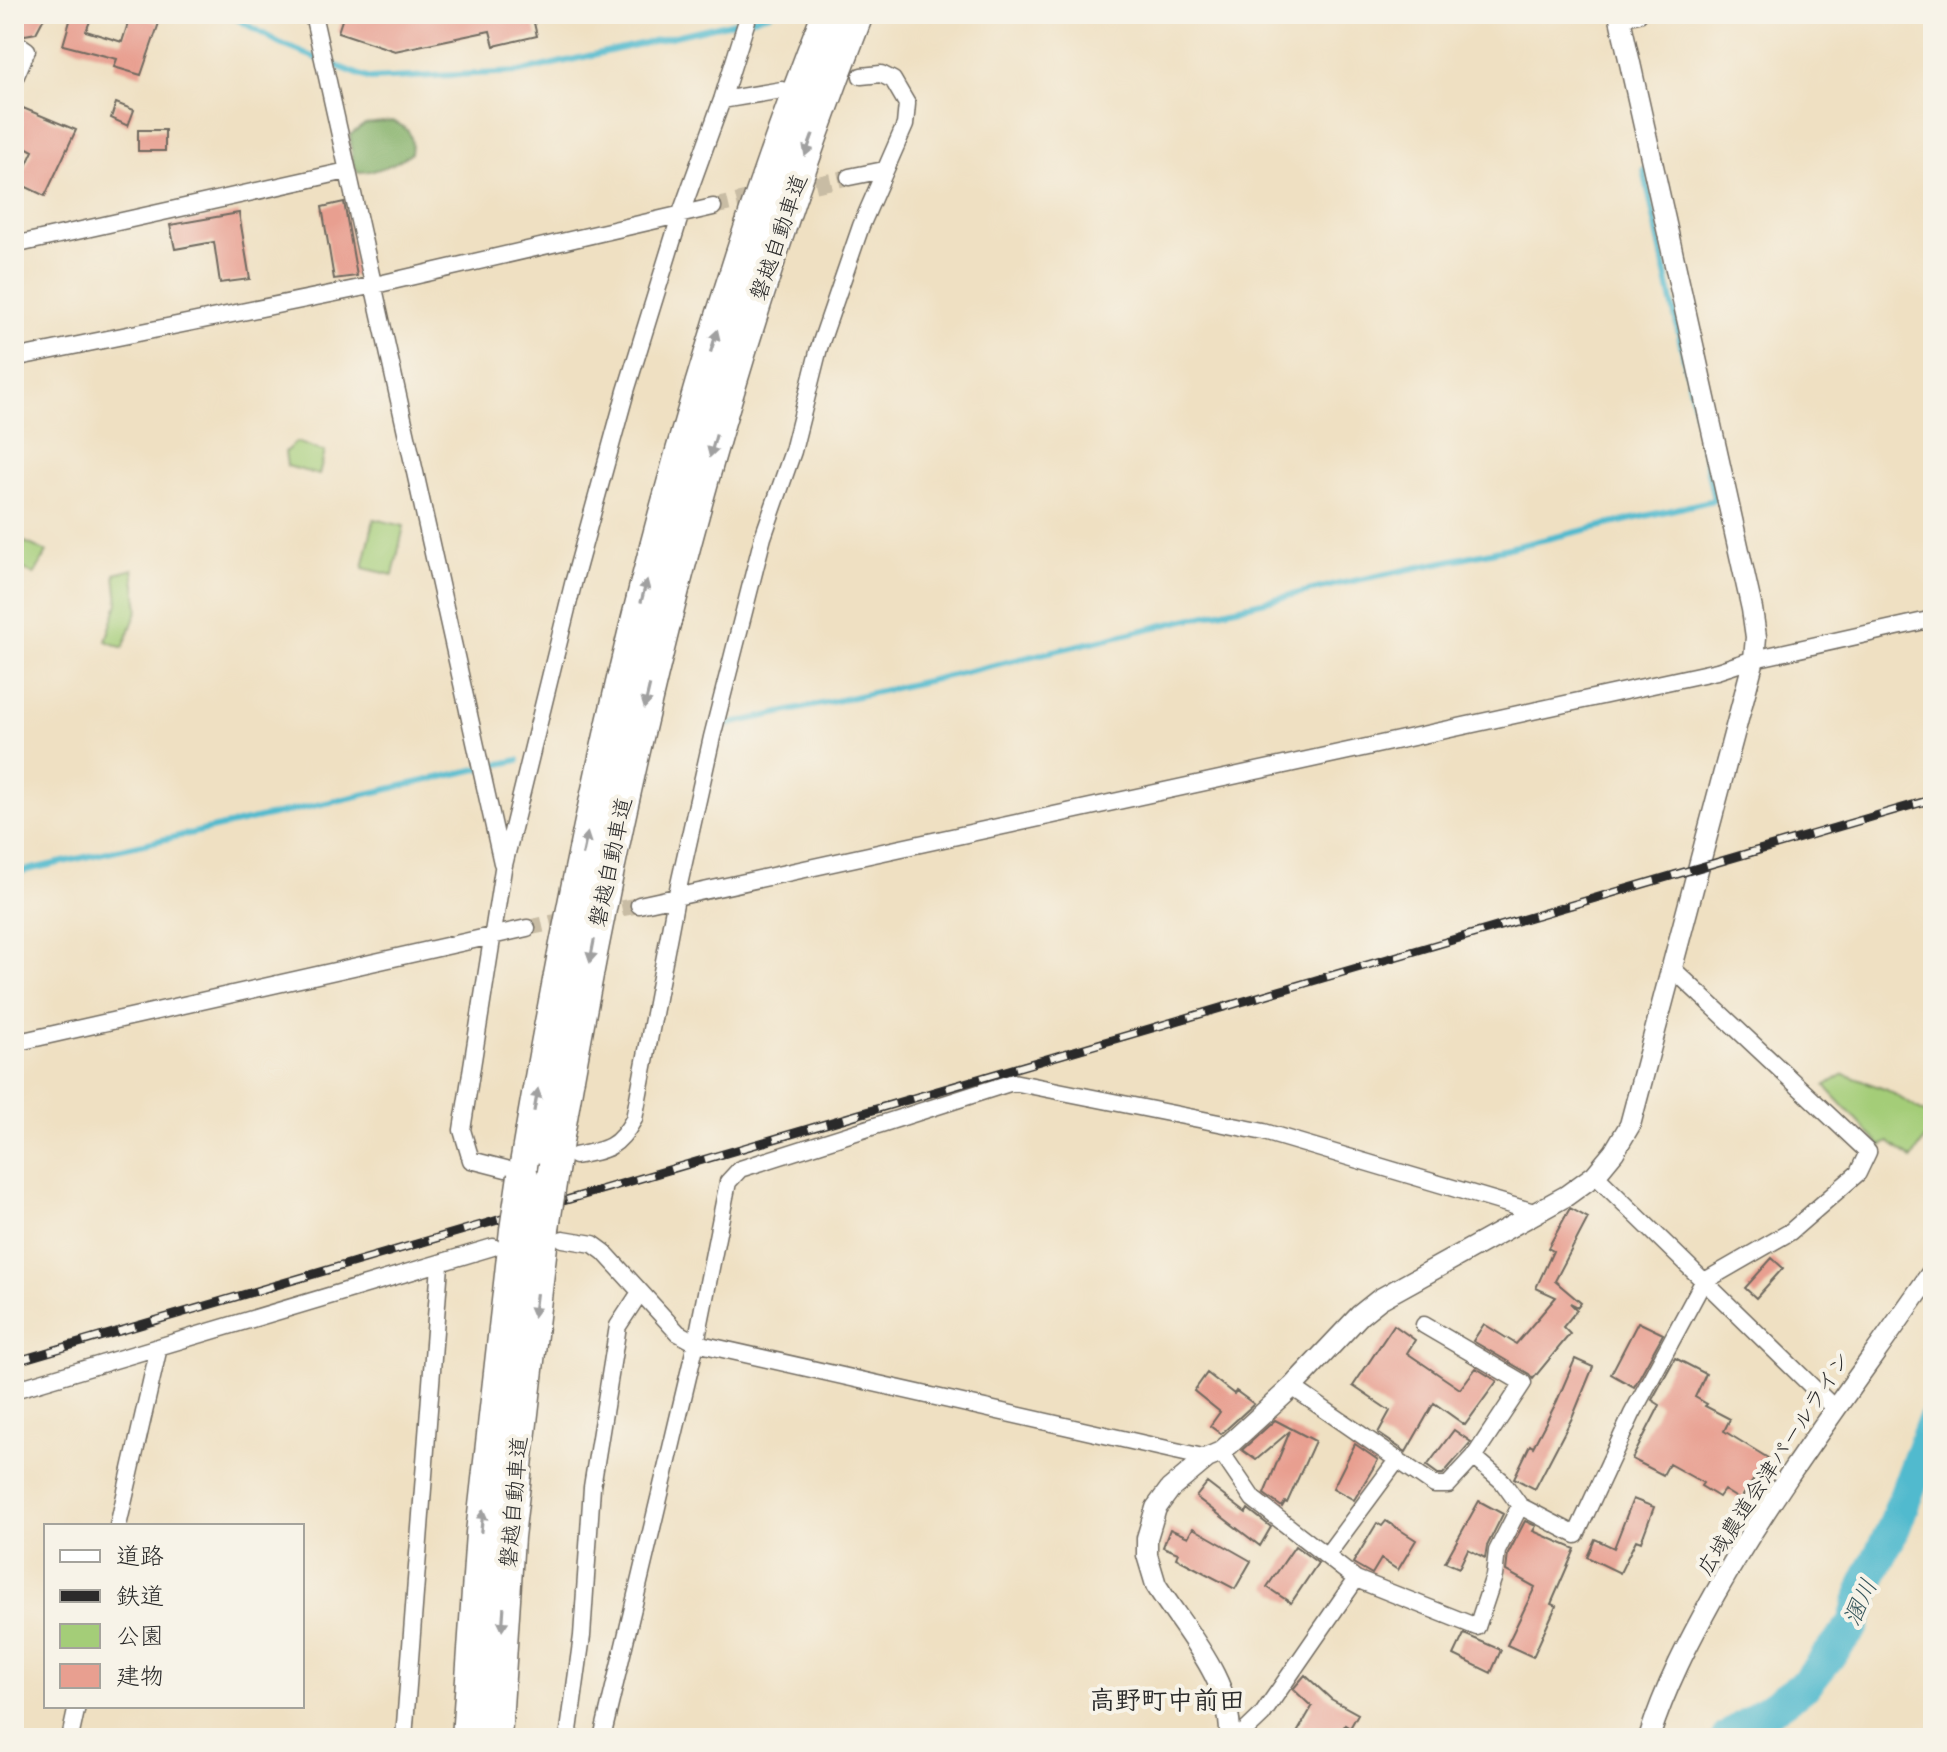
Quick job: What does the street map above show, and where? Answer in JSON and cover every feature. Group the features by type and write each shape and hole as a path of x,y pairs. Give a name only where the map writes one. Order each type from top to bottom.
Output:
{"highway":[{"name":"磐越自動車道","path":"467,1738 481,1533 529,1236 564,1160 576,1032 662,633 739,354 779,229 848,74 860,14"},
{"name":"磐越自動車道","path":"496,1738 529,1236 514,1173 634,629 712,349 792,83 825,17"}],"street":[{"path":"313,14 503,869"},
{"path":"514,1173 471,1160 462,1130 503,869 574,580 626,391 681,213 749,14"},
{"path":"1230,1738 1231,1725 1222,1690 1156,1585 1147,1555 1147,1538 1156,1508 1177,1482 1214,1455 1292,1387 1360,1315 1380,1299 1566,1196 1595,1175 1614,1152 1630,1125 1754,659 1756,637 1752,609 1626,15"},
{"path":"14,41 27,50 14,80"},
{"path":"564,1160 607,1150 624,1137 634,1119 676,898 713,729 763,537 793,451 819,348 861,226 905,125 907,104 893,80 881,74 848,74"},
{"path":"722,100 792,83"},
{"path":"849,177 884,170"},
{"path":"14,245 347,171"},
{"path":"14,358 375,285 713,207"},
{"path":"639,905 1717,671 1754,659 1933,619"},
{"path":"14,1043 527,928"},
{"path":"1474,1457 1502,1481 1520,1506 1576,1535 1632,1414 1703,1282 1790,1232 1858,1173 1868,1152 1673,969"},
{"path":"602,1738 696,1343 728,1182 740,1169 1013,1082 1264,1132 1534,1212"},
{"path":"1595,1175 1834,1408"},
{"path":"14,1390 529,1236 593,1244 604,1252 639,1294 678,1333 696,1343 1214,1455 1253,1499 1356,1579 1477,1627 1494,1576 1497,1551 1520,1506"},
{"path":"404,1738 440,1265"},
{"name":"広域農道会津パールライン","path":"1650,1736 1668,1685 1746,1539 1834,1408 1933,1271"},
{"path":"568,1738 582,1636 592,1487 599,1443 618,1326 639,1294"},
{"path":"1292,1387 1434,1485 1448,1485 1474,1457 1523,1383 1424,1325"},
{"path":"118,1524 159,1347"},
{"path":"1327,1555 1398,1459"},
{"path":"1238,1738 1262,1715 1356,1579"},
{"path":"70,1738 77,1708"}],"green space":[{"path":"392,121 409,132 411,153 386,167 358,172 353,163 350,135 365,124"},
{"path":"296,442 325,452 319,475 287,466 285,452"},
{"path":"374,519 404,526 393,575 363,568"},
{"path":"14,537 47,552 34,575 14,563"},
{"path":"133,569 138,609 123,648 106,641 118,603 115,574"},
{"path":"1844,1074 1887,1090 1933,1118 1933,1126 1912,1159 1889,1142 1881,1146 1825,1086"}],"building":[{"path":"14,14 46,14 36,33 25,35 14,29"},
{"path":"72,14 93,14 86,31 122,42 131,14 159,23 141,75 114,67 117,59 63,45"},
{"path":"344,14 532,14 537,36 494,46 490,31 395,51 338,32"},
{"path":"116,103 134,110 128,126 111,118"},
{"path":"23,108 76,130 45,196 18,183 33,151 14,141 14,129"},
{"path":"138,130 165,130 165,151 138,151"},
{"path":"344,202 357,276 334,279 322,207"},
{"path":"239,213 250,279 220,283 214,242 175,249 170,225"},
{"path":"1570,1208 1588,1218 1555,1281 1581,1303 1578,1307 1570,1303 1577,1310 1563,1327 1570,1334 1533,1379 1473,1341 1484,1324 1516,1344 1556,1297 1536,1288 1553,1251 1548,1248"},
{"path":"1772,1258 1783,1268 1756,1298 1745,1288"},
{"path":"1638,1322 1663,1334 1634,1387 1611,1374"},
{"path":"1394,1325 1415,1340 1407,1353 1460,1389 1476,1368 1497,1381 1465,1425 1434,1403 1406,1452 1378,1433 1390,1411 1353,1386"},
{"path":"1675,1358 1706,1374 1695,1397 1730,1419 1724,1431 1768,1458 1740,1500 1724,1490 1719,1497 1701,1486 1703,1483 1669,1464 1663,1475 1632,1459 1660,1405 1652,1400"},
{"path":"1575,1359 1593,1367 1573,1416 1535,1489 1514,1478 1557,1401"},
{"path":"1207,1373 1234,1394 1236,1391 1254,1404 1221,1434 1210,1426 1220,1412 1194,1391"},
{"path":"1275,1420 1315,1441 1287,1503 1282,1507 1264,1494 1290,1431 1256,1460 1242,1450"},
{"path":"1454,1430 1471,1442 1443,1474 1438,1474 1427,1466"},
{"path":"1355,1444 1378,1460 1354,1500 1333,1488"},
{"path":"1207,1483 1246,1513 1248,1509 1271,1527 1260,1546 1196,1497"},
{"path":"1633,1499 1654,1507 1641,1542 1636,1540 1620,1573 1587,1557 1595,1539 1614,1548"},
{"path":"1479,1501 1503,1514 1487,1546 1485,1558 1468,1549 1459,1568 1445,1562"},
{"path":"1386,1521 1416,1540 1398,1570 1381,1559 1372,1574 1353,1563 1377,1523 1382,1526"},
{"path":"1525,1521 1536,1526 1533,1531 1575,1549 1551,1604 1556,1606 1533,1657 1507,1645 1535,1587 1506,1571 1508,1554"},
{"path":"1193,1528 1251,1561 1235,1589 1176,1558 1178,1553 1163,1547 1170,1529 1188,1537"},
{"path":"1295,1546 1318,1563 1291,1603 1267,1587"},
{"path":"1464,1634 1501,1650 1491,1673 1454,1655"},
{"path":"1305,1675 1331,1699 1358,1714 1350,1728 1345,1725 1338,1738 1294,1738 1312,1707 1293,1689"}],"waterway":[{"path":"228,14 283,45 370,79 519,72 770,14"},
{"path":"721,726 1714,500 1644,170"},
{"path":"14,873 518,760"},
{"name":"溷川","path":"1728,1738 1806,1684 1854,1624 1865,1586 1894,1527 1933,1422"}],"tunnel":[{"path":"792,190 849,177"},
{"path":"713,207 762,196"},
{"path":"598,913 639,905"},
{"path":"527,928 575,918"}],"railway":[{"path":"14,1362 1933,799"}],"district":[{"name":"高野町中前田","path":"1167,1700"}]}
